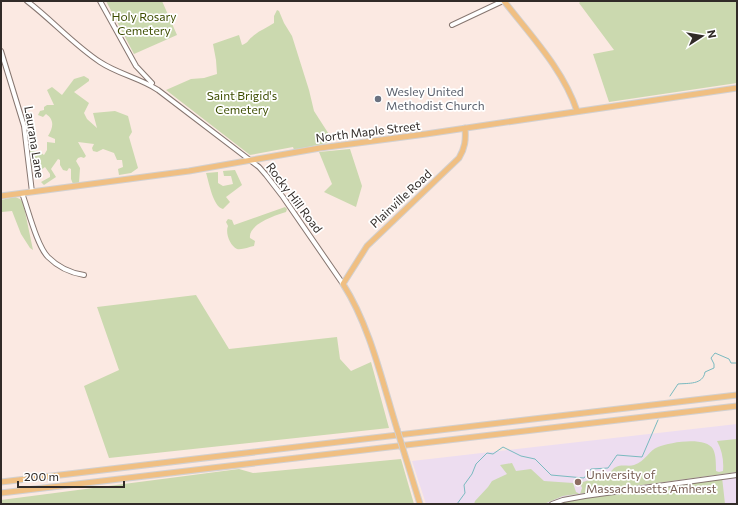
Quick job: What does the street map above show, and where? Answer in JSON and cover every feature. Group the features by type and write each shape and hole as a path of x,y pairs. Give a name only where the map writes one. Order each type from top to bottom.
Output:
{"main road":[{"path":"503,1 562,77 570,92 577,111"},
{"name":"North Maple Street","path":"1,196 189,171 320,148 737,88"},
{"name":"Plainville Road","path":"343,284 367,246 459,158 466,143 465,128"},
{"name":"Rocky Hill Road","path":"343,284 364,323 420,504"},
{"path":"1,482 737,395"},
{"path":"1,493 737,406"}],"street":[{"name":"Rocky Hill Road","path":"27,1 100,62 148,83 251,161 272,182 343,284"},
{"path":"100,1 136,66 158,90"},
{"path":"452,25 503,1"},
{"name":"Laurana Lane","path":"1,51 23,122 32,192"},
{"path":"22,193 41,247 47,257 67,270 84,275"},
{"path":"552,504 563,500 585,496 737,475"}],"shaded area":[{"name":"University of Massachusetts Amherst","path":"737,424 737,504 426,504 412,461"}],"green space":[{"name":"Holy Rosary Cemetery","path":"106,1 162,1 177,35 134,54"},
{"path":"581,1 737,1 737,83 609,102 593,54 614,50 579,3"},
{"name":"Saint Brigid's Cemetery","path":"277,10 279,11 292,36 314,111 332,139 327,143 294,150 293,147 250,155 166,90 191,79 204,78 217,74 213,44 239,35 242,45 244,44 257,33 274,23 274,16"},
{"path":"84,76 89,79 89,81 74,92 89,103 84,113 87,119 97,128 93,113 115,111 128,116 132,132 129,137 138,168 131,173 119,175 118,169 123,167 122,160 117,160 114,153 103,149 97,152 93,151 92,148 94,144 78,142 86,156 84,158 78,158 76,161 80,168 79,183 76,185 73,184 71,179 71,169 69,168 67,171 63,170 60,165 60,160 58,159 51,169 56,177 44,185 41,182 50,177 50,174 45,167 41,170 32,167 30,150 40,152 44,155 47,150 47,142 55,143 55,139 48,136 52,127 51,119 46,114 43,117 38,115 47,105 54,105 47,90 52,87 62,95 74,79"},
{"path":"350,149 362,186 356,207 324,192 332,184 319,152"},
{"path":"235,170 242,185 226,197 230,202 223,209 214,199 206,173 218,172 218,183 223,186 233,184 231,176 224,176 223,171"},
{"path":"15,197 23,202 33,250 21,234 12,211 2,212 1,200"},
{"path":"285,207 287,209 286,212 276,215 253,228 250,238 255,241 254,246 237,249 232,245 228,236 228,226 226,222 228,219 232,220 234,225"},
{"path":"196,295 229,349 337,337 340,359 351,371 371,362 389,428 109,458 84,386 119,370 97,307"},
{"path":"737,439 737,472 580,494 582,488 579,481 583,482 603,476 618,466 634,465 642,461 655,448 679,442 696,441 709,445 715,454 716,471 723,471 722,456 717,441"},
{"path":"401,459 414,504 1,504 1,500 239,469 253,473"},
{"path":"512,463 516,471 531,469 544,481 573,483 576,492 579,494 563,496 544,504 474,504 492,481 507,474 500,465"},
{"path":"722,477 725,504 558,504 567,500"}],"waterway":[{"path":"670,396 678,384 698,381 704,376 705,372 714,368 711,358 715,353 729,359 731,363 737,363"},
{"path":"457,504 465,493 464,485 472,474 476,464 487,453 493,454 503,447 521,456 535,459 551,475 584,478 591,469 608,468 617,455 642,457 658,420"}],"place":[{"name":"Wesley United Methodist Church","path":"378,99"},
{"name":"University of Massachusetts Amherst","path":"578,482"}]}
